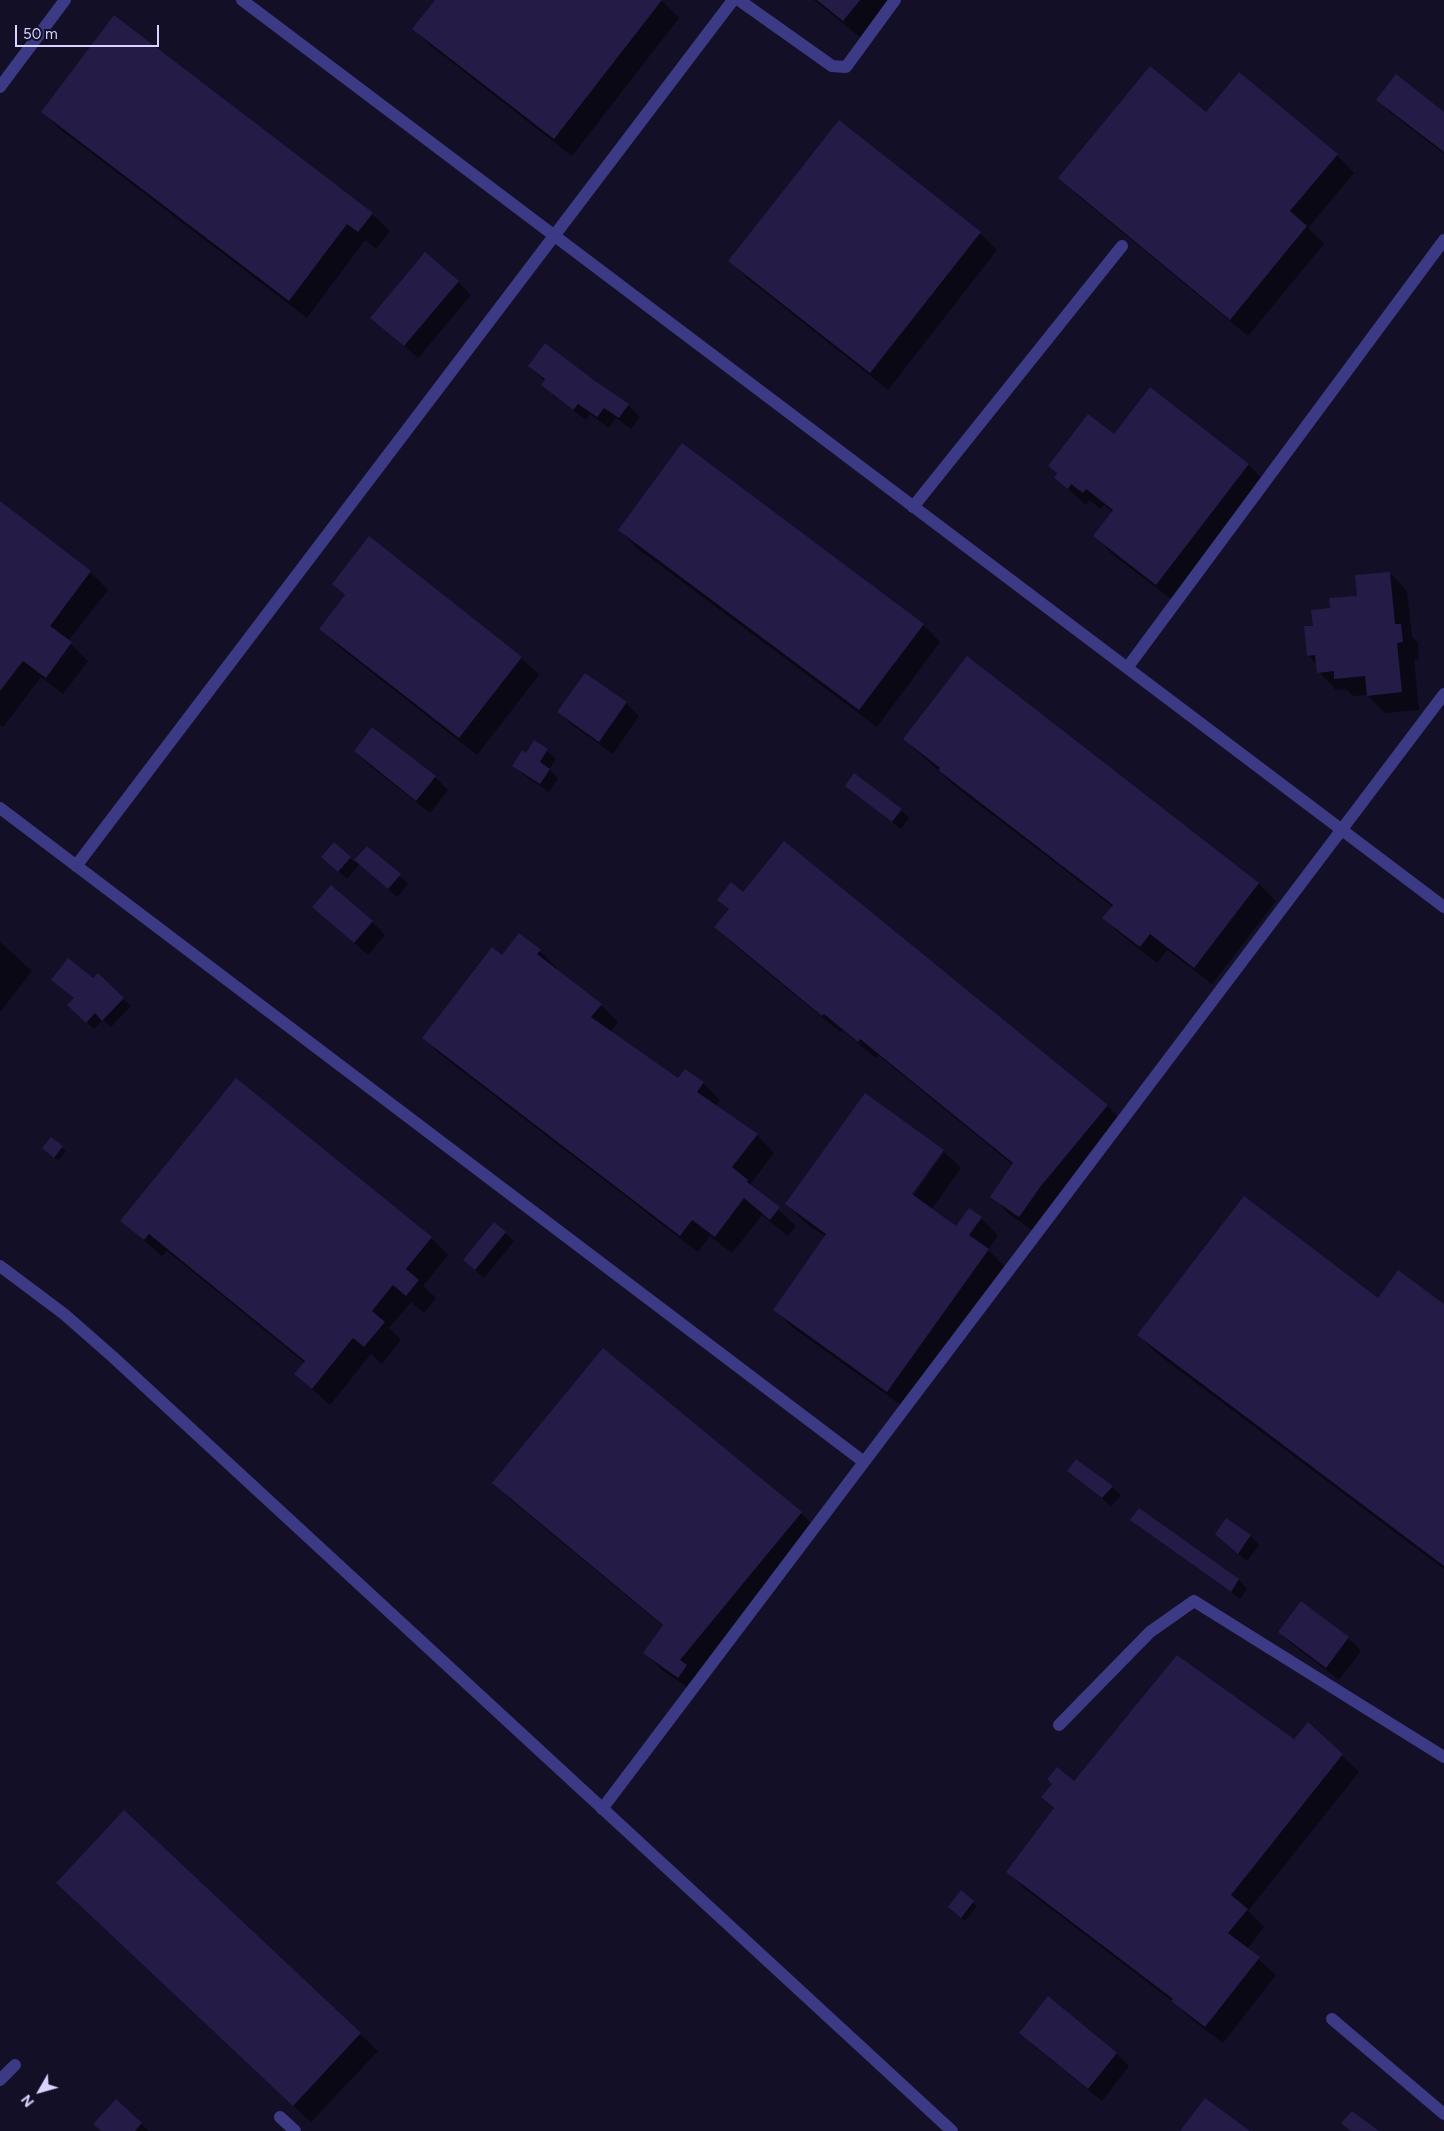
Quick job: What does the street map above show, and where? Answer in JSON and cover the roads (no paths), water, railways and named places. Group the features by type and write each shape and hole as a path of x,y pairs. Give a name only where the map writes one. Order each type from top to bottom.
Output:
{"street":[{"path":"0,87 65,0"},
{"path":"242,0 1444,907"},
{"path":"76,866 733,0"},
{"path":"739,0 832,66 846,67 895,0"},
{"path":"1127,668 1444,240"},
{"path":"913,507 1122,246"},
{"path":"602,1809 1444,694"},
{"path":"0,808 864,1462"},
{"path":"0,1266 64,1314 113,1357 952,2131"},
{"path":"1059,1725 1150,1632 1194,1601 1444,1757"},
{"path":"1332,2019 1444,2114"},
{"path":"0,2080 15,2065"},
{"path":"280,2117 295,2131"}]}
